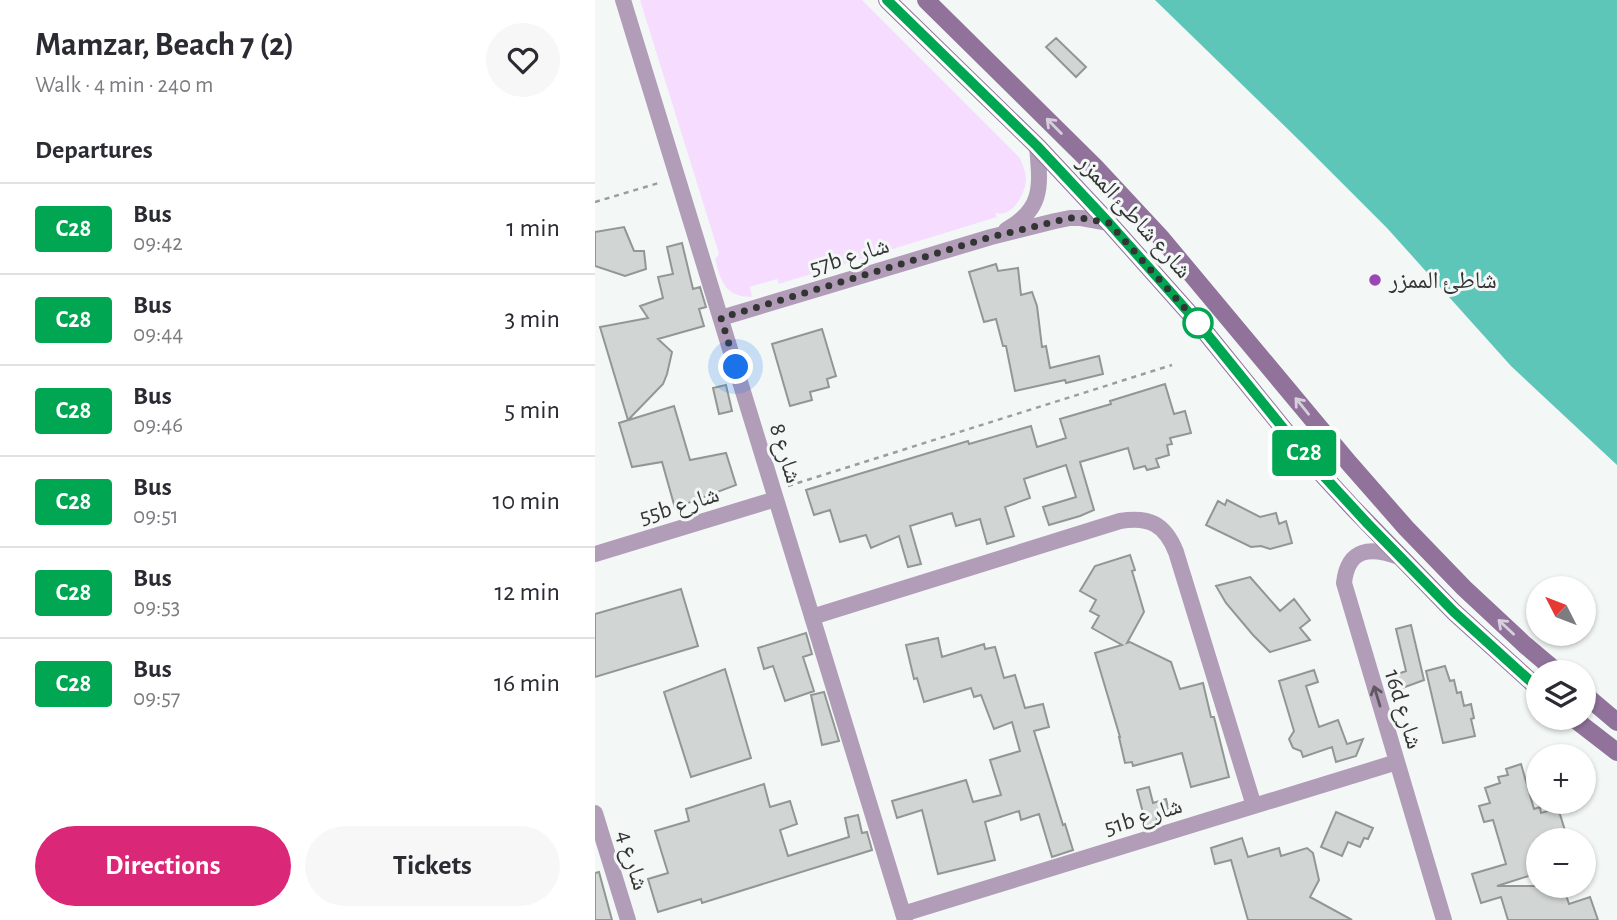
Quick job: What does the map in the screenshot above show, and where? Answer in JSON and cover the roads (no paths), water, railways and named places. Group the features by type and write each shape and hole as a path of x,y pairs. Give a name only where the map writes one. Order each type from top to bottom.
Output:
{"main road":[{"name":"شارع شاطئ الممزر","path":"887,0 1037,146 1109,223 1198,323 1328,482 1454,612 1526,677"},
{"name":"شارع شاطئ الممزر","path":"926,0 1095,167 1162,239 1406,528 1474,597 1543,660"},
{"path":"1596,704 1617,722"},
{"path":"1589,730 1617,752"}],"street":[{"name":"شارع 8","path":"623,0 904,917"},
{"name":"57b شارع","path":"991,237 1019,222 1030,210 1036,198 1040,177 1037,146"},
{"name":"57b شارع","path":"721,318 991,237 1070,218 1109,223"},
{"name":"55b شارع","path":"595,554 775,495"},
{"path":"812,617 1120,521 1148,521 1161,527 1176,552 1254,806"},
{"name":"16d شارع","path":"1399,557 1381,550 1359,554 1350,562 1344,583 1444,920"},
{"name":"51b شارع","path":"904,917 1397,762"},
{"name":"شارع 4","path":"595,813 628,920"}],"place":[{"name":"شاطئ الممزر","path":"1375,280"}]}
